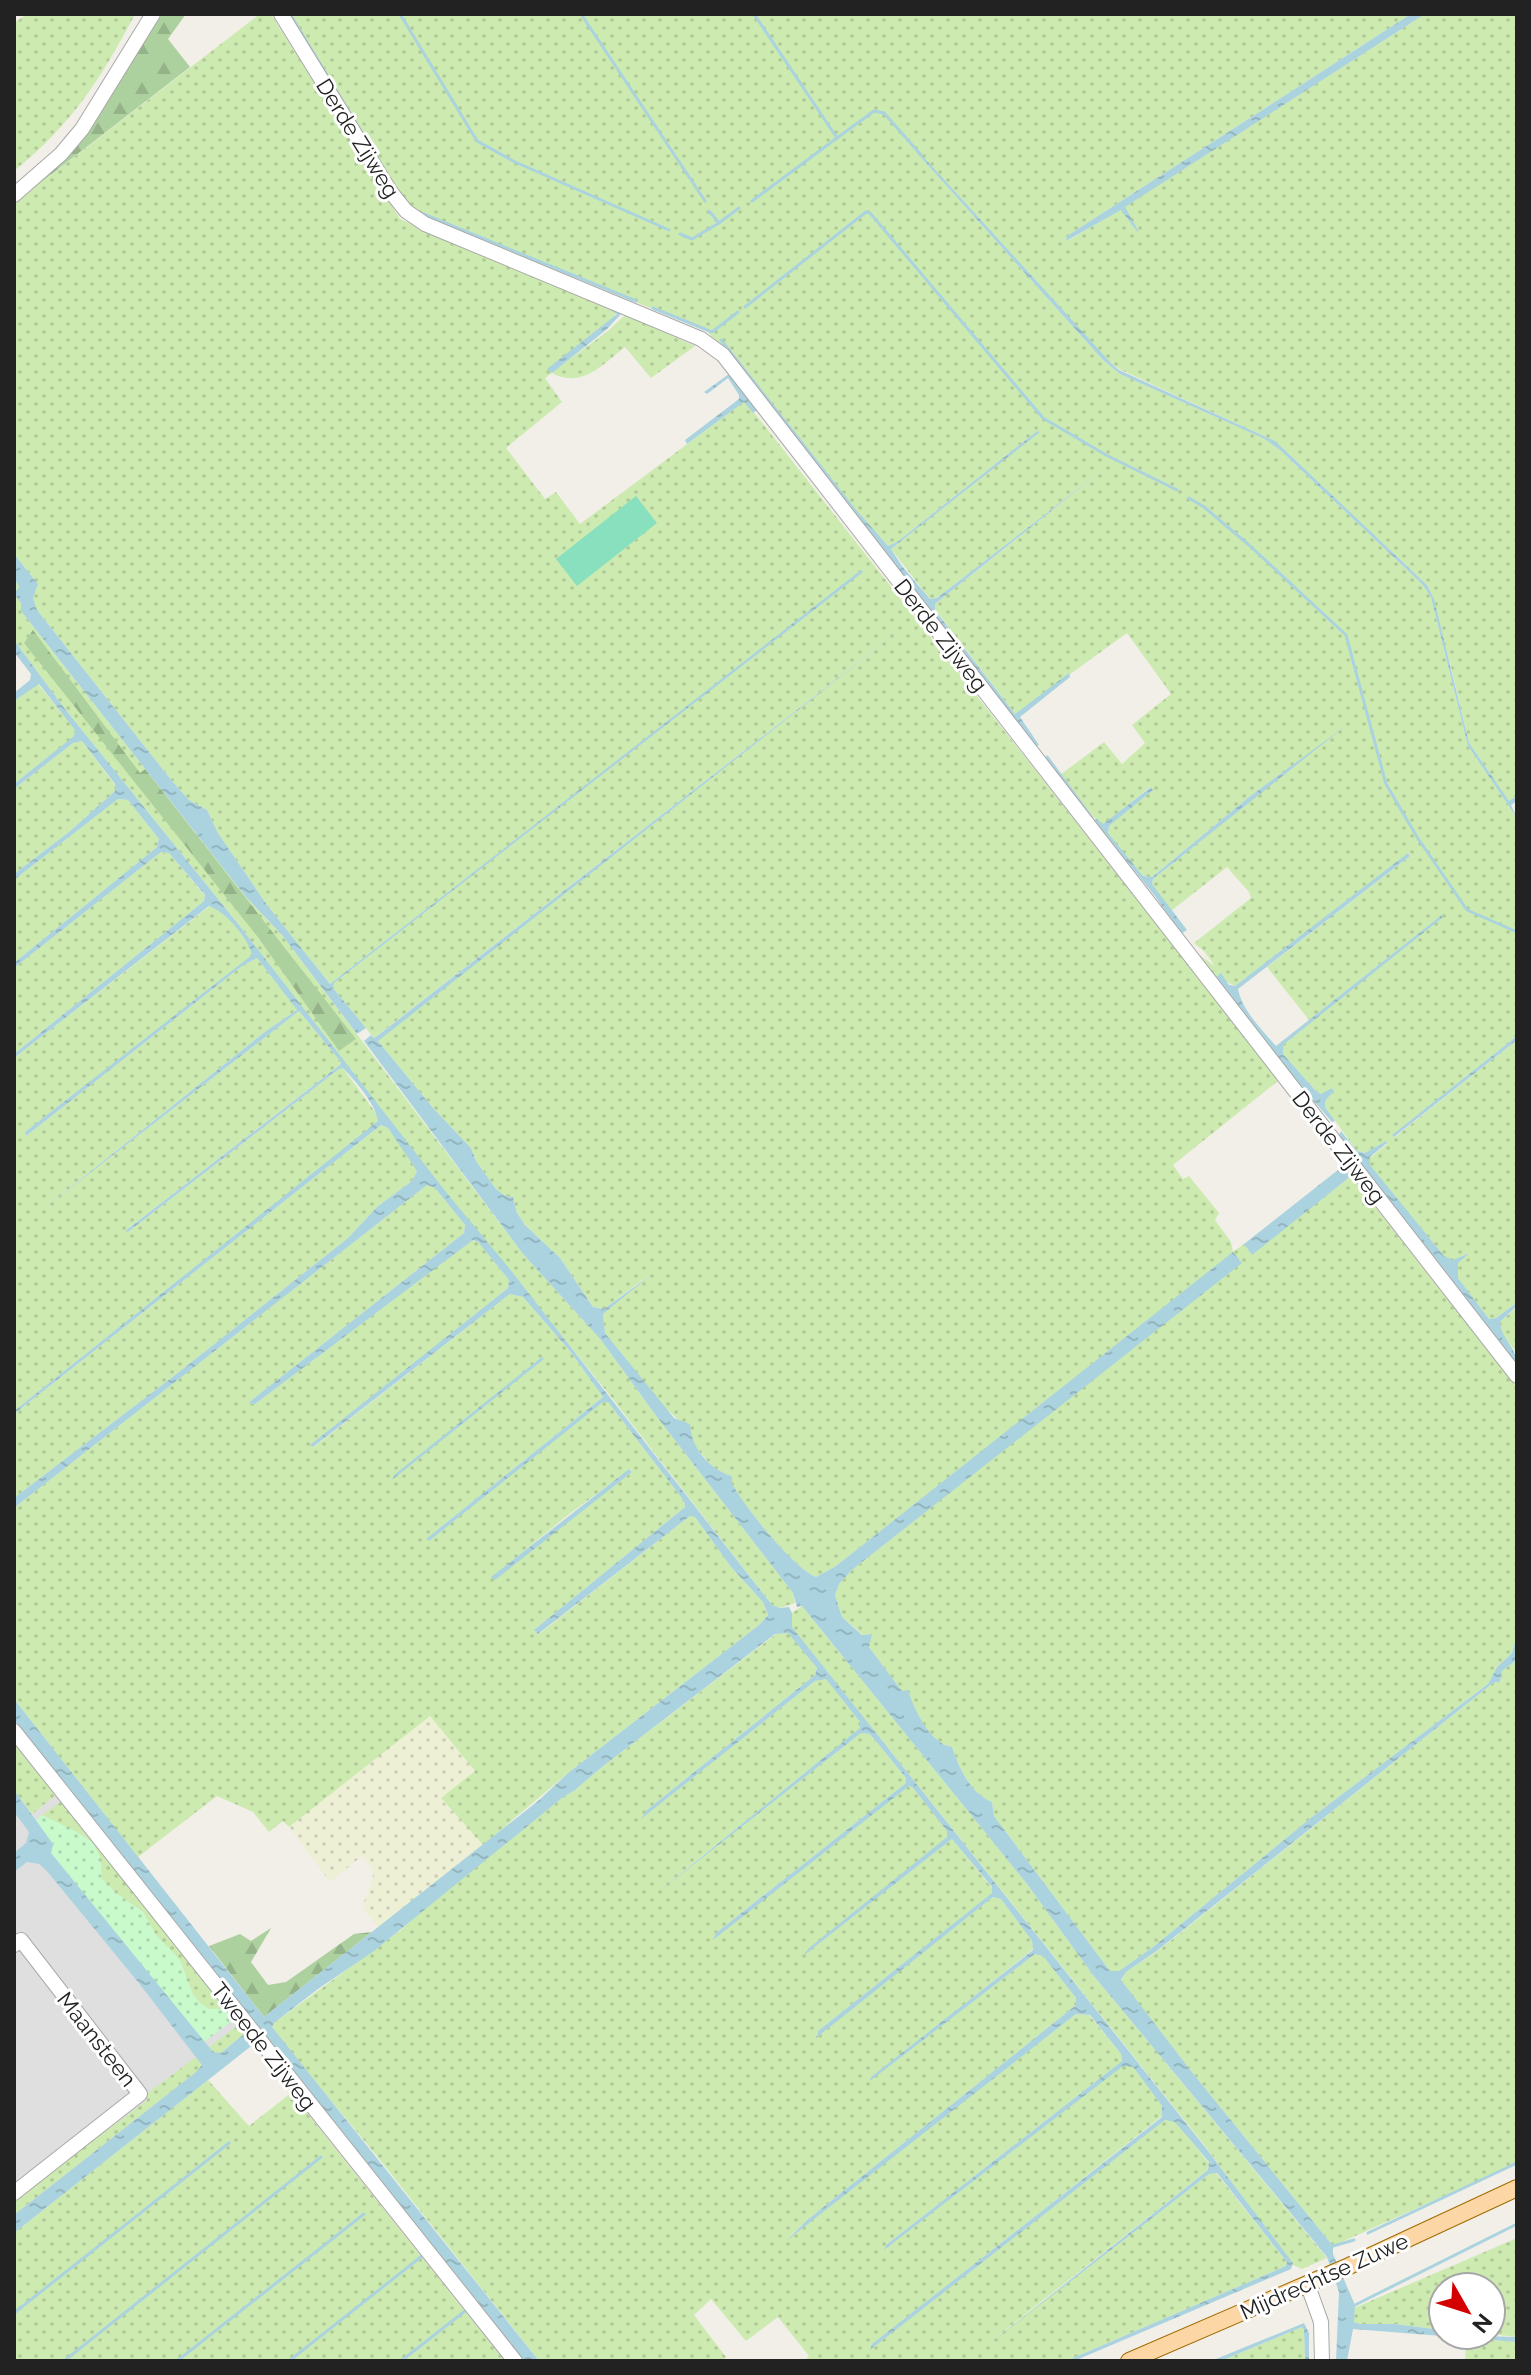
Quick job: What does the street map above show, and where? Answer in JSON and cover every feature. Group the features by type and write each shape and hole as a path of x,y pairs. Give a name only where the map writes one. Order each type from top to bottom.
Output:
{"main road":[{"name":"Mijdrechtse Zuwe","path":"1129,2361 1349,2266 1517,2188"}],"street":[{"path":"14,195 61,154 82,129 153,14"},
{"name":"Derde Zijweg","path":"281,14 390,191 406,211 425,224 701,339 723,355 1517,1376"},
{"name":"Tweede Zijweg","path":"14,1731 515,2361"},
{"name":"Maansteen","path":"14,1945 21,1940 140,2094 14,2193"},
{"path":"1307,2283 1321,2322 1322,2361"}],"shaded area":[{"path":"14,1720 256,2025 14,2215"}],"green space":[{"path":"27,14 135,14 84,99 53,136 14,171 14,23"},
{"path":"162,14 186,14 168,39 190,67 14,203 76,145 99,116 152,24"},
{"path":"260,14 271,14 400,219 617,312 612,320 551,373 625,315 695,346 651,378 625,347 582,377 563,377 552,373 545,378 562,402 506,448 545,499 556,492 580,524 745,401 1135,897 1222,1001 1278,1081 1173,1165 1183,1179 1189,1176 1219,1213 1215,1220 1231,1242 1233,1252 1244,1244 1252,1254 1351,1176 1517,1388 1517,1634 1512,1653 1497,1667 1488,1684 1312,1817 1153,1947 1119,1971 1110,1971 994,1816 992,1802 977,1793 962,1771 952,1747 937,1740 924,1725 908,1691 902,1691 869,1647 871,1634 863,1635 842,1617 835,1595 839,1584 852,1570 1241,1262 1233,1253 836,1566 816,1577 795,1562 770,1536 731,1484 732,1476 721,1473 711,1465 692,1443 682,1423 664,1407 605,1333 603,1314 652,1273 604,1309 593,1307 560,1258 525,1225 517,1213 513,1197 505,1196 496,1189 476,1161 471,1148 433,1108 377,1040 906,625 374,1038 333,988 334,983 862,571 330,984 267,905 218,833 207,810 189,800 172,781 37,610 33,598 38,584 14,554 14,203"},
{"path":"291,14 1411,14 1067,236 1067,241 1122,209 1137,232 1124,207 1425,14 1517,14 1517,796 1509,802 1469,743 1434,608 1468,746 1517,818 1517,1036 1393,1135 1395,1137 1517,1040 1517,1306 1515,1304 1496,1318 1489,1319 1458,1278 1458,1263 1470,1253 1453,1261 1444,1256 1369,1165 1370,1158 1387,1144 1386,1141 1366,1153 1357,1151 1325,1107 1325,1101 1334,1091 1321,1094 1316,1091 1283,1054 1283,1045 1442,915 1309,1020 1267,967 1410,856 1409,853 1235,986 1216,977 1185,945 1215,966 1194,943 1251,898 1249,892 1227,867 1171,911 1152,884 1153,879 1320,745 1249,797 1152,877 1143,876 1108,834 1109,826 1153,789 1150,787 1103,825 1060,775 1104,742 1122,764 1145,743 1132,725 1171,694 1127,633 1015,714 935,609 935,604 1104,469 937,598 930,599 891,549 1039,432 888,546 861,515 857,517 707,331 421,215 400,194","holes":["917,153 1100,354 1119,369 1274,441 1427,585 1430,596 1422,584 1266,439 1120,374 1102,359"]},
{"path":"636,496 657,523 577,586 556,559"},
{"path":"14,577 19,587 15,594 21,603 21,611 246,897 282,935 523,1254 601,1340 793,1593 795,1603 780,1608 772,1605 608,1393 446,1193 239,925 65,709 14,640"},
{"path":"33,630 140,773 145,769 356,1039 339,1051 257,936 24,643"},
{"path":"38,684 75,729 75,736 14,784 14,701"},
{"path":"82,741 115,785 115,791 69,832 14,874 14,789 73,743"},
{"path":"118,799 128,800 159,839 157,847 14,963 14,880"},
{"path":"161,852 169,853 205,896 204,901 14,1054 14,968"},
{"path":"210,906 236,926 253,956 25,1132 26,1136 242,966 257,958 297,1010 266,1031 42,1210 299,1011 341,1062 340,1065 126,1230 128,1232 339,1069 343,1068 378,1116 378,1122 14,1411 14,1058"},
{"path":"381,1125 388,1128 416,1165 417,1171 412,1181 378,1206 348,1238 14,1498 14,1414"},
{"path":"427,1185 435,1188 465,1225 464,1233 248,1403 255,1404 472,1240 478,1242 509,1280 508,1288 311,1445 314,1447 510,1294 523,1297 570,1351 603,1397 426,1539 603,1402 608,1402 684,1501 685,1507 534,1630 539,1634 690,1516 695,1517 731,1567 763,1602 768,1615 568,1773 483,1845 441,1798 475,1771 430,1716 289,1827 283,1821 269,1832 253,1812 217,1796 138,1857 14,1699 14,1508","holes":["630,1469 632,1472 491,1578 568,1515"]},
{"path":"1517,1307 1517,1353 1501,1333 1500,1322"},
{"path":"802,1606 1027,1884 1093,1975 1327,2258 1302,2269 1293,2265 1205,2146 791,1626 792,1613"},
{"path":"789,1633 817,1668 815,1675 647,1810 644,1816 815,1681 826,1678 860,1722 861,1728 660,1890 861,1733 870,1734 906,1778 906,1783 716,1933 714,1938 908,1786 913,1788 948,1831 948,1837 806,1953 952,1839 993,1893 818,2031 816,2036 993,1897 1001,1899 1032,1941 1033,1949 870,2080 1035,1954 1043,1956 1076,1998 1076,2005 787,2239 1076,2014 1089,2015 1121,2054 1122,2061 886,2245 885,2249 1123,2065 1133,2067 1162,2106 1162,2116 871,2348 1165,2120 1175,2121 1209,2163 1208,2170 989,2343 1209,2174 1216,2173 1287,2262 1286,2266 1066,2361 804,2361 809,2356 778,2317 746,2341 711,2299 694,2315 726,2357 722,2361 539,2361 284,2044 272,2027 274,2023 401,1930 430,1902 776,1634"},
{"path":"1517,1660 1517,2163 1333,2246 1121,1981 1126,1972 1159,1950 1493,1683 1500,1682 1502,1671"},
{"path":"430,1716 475,1772 441,1799 483,1845 378,1928 362,1907 373,1879 372,1868 362,1856 330,1882 289,1827"},
{"path":"14,1739 57,1794 32,1814 14,1790"},
{"path":"63,1800 231,2009 209,2009 200,2003 193,1995 180,1960 156,1935 143,1912 102,1879 100,1857 86,1837 42,1815"},
{"path":"42,1815 93,1843 100,1857 102,1879 143,1912 156,1935 180,1960 193,1995 200,2003 209,2009 231,2009 234,2016 232,2021 204,2042 51,1853 53,1844 36,1820"},
{"path":"271,1928 251,1962 268,1985 286,1982 354,1934 372,1932 264,2017 209,1946 240,1934 251,1941"},
{"path":"241,2026 246,2033 221,2053 213,2053 209,2047"},
{"path":"196,2057 202,2065 196,2072 14,2215 14,2200 103,2128 109,2129 147,2100 148,2093"},
{"path":"208,2080 249,2126 291,2093 505,2361 14,2361 14,2233"},
{"path":"1517,2238 1517,2337 1507,2336 1507,2271 1440,2271"},
{"path":"1427,2277 1427,2328 1360,2324 1353,2322 1354,2308"},
{"path":"1302,2327 1305,2361 1221,2361"},
{"path":"1507,2341 1517,2342 1517,2361 1465,2361 1465,2351 1507,2351"}],"water":[{"path":"1411,14 1425,14 1125,207 1138,233 1121,210 1066,241 1067,236"},
{"path":"919,152 1119,370 1275,441 1427,585 1434,599 1469,743 1509,801 1517,796 1517,801 1511,805 1517,818 1468,746 1431,597 1422,584 1265,439 1120,374 1102,359"},
{"path":"587,297 628,317 621,314 606,330 552,373 547,369 617,314"},
{"path":"729,374 757,410 753,413 744,402 687,444 685,440 739,399 728,378 707,394 704,392"},
{"path":"1037,431 1040,432 891,549 930,599 937,598 1105,468 935,604 935,610 1015,714 1069,673 1070,677 1020,717 1039,745 1036,746 857,517 861,515 888,546 897,542"},
{"path":"14,554 38,584 33,598 37,610 172,781 189,800 207,810 218,833 267,905 330,984 861,570 863,572 334,983 333,988 366,1028 357,1034 282,935 246,897 21,611 21,603 14,594 19,587 14,577"},
{"path":"906,625 378,1041 433,1108 471,1148 476,1161 496,1189 505,1196 513,1197 517,1213 525,1225 560,1258 593,1307 604,1309 652,1274 603,1314 605,1333 674,1418 690,1424 694,1441 703,1457 716,1469 732,1476 732,1484 770,1536 795,1562 816,1577 836,1566 1233,1252 1242,1263 852,1570 839,1584 835,1595 842,1617 862,1635 872,1634 869,1647 902,1691 908,1690 930,1733 952,1747 966,1779 977,1793 992,1802 994,1816 1110,1971 1119,1971 1153,1947 1312,1817 1488,1684 1497,1667 1512,1653 1517,1634 1517,1660 1502,1671 1500,1682 1493,1683 1158,1950 1126,1972 1121,1980 1333,2246 1333,2254 1355,2305 1354,2322 1427,2328 1427,2335 1353,2329 1347,2361 1336,2361 1339,2292 1327,2257 1093,1975 1027,1884 802,1606 797,1607 793,1593 601,1340 523,1254 364,1041 371,1035 374,1038"},
{"path":"14,640 65,709 239,925 772,1605 789,1607 792,1627 1205,2147 1293,2263 1291,2269 1074,2361 1066,2361 1286,2266 1287,2262 1217,2173 1209,2174 987,2346 1208,2170 1209,2162 1175,2122 1165,2120 870,2350 872,2344 1162,2117 1162,2106 1133,2067 1123,2066 884,2250 886,2245 1122,2061 1121,2054 1090,2015 1076,2014 786,2241 806,2221 1076,2005 1076,1998 1043,1956 1035,1954 870,2081 871,2077 1033,1950 1032,1941 1001,1899 993,1897 816,2038 818,2031 992,1893 992,1887 952,1839 803,1956 947,1837 947,1831 909,1786 713,1940 716,1933 906,1783 906,1778 870,1734 861,1733 656,1894 860,1728 860,1722 826,1679 815,1681 641,1819 647,1810 815,1675 817,1668 788,1633 775,1634 562,1798 374,1951 318,1989 272,2027 539,2361 523,2361 264,2036 14,2233 14,2215 202,2065 46,1870 39,1864 27,1862 14,1872 14,1853 26,1843 29,1832 14,1812 14,1790 53,1844 51,1853 213,2052 221,2053 255,2025 14,1720 14,1699 264,2017 768,1615 763,1602 731,1567 695,1517 690,1516 538,1634 534,1630 685,1507 684,1501 608,1402 603,1402 429,1541 426,1539 603,1397 570,1351 523,1297 510,1294 313,1447 310,1445 508,1288 509,1280 478,1242 473,1240 255,1404 248,1403 464,1233 465,1225 435,1188 427,1185 14,1508 14,1498 348,1238 378,1206 412,1181 417,1171 388,1128 381,1125 14,1414 378,1121 364,1093 343,1068 339,1069 128,1232 125,1231 340,1065 341,1062 299,1011 41,1211 266,1031 297,1010 257,958 242,966 26,1136 25,1132 252,955 235,926 209,906 14,1058 14,1054 204,901 205,895 169,853 161,852 14,968 14,963 157,847 159,839 128,800 118,799 14,880 14,874 69,832 115,791 115,784 82,741 73,743 14,789 14,784 74,736 75,730 39,684 14,701 14,693 30,680 31,674 14,652"},
{"path":"1348,724 1153,879 1152,884 1187,930 1181,934 1155,896 1093,820 1097,819 1103,824 1151,787 1153,790 1109,826 1108,833 1143,876 1152,877 1249,797"},
{"path":"1408,853 1410,856 1238,989 1248,1012 1276,1046 1443,914 1442,918 1283,1045 1283,1054 1316,1091 1321,1094 1332,1088 1334,1091 1325,1101 1325,1107 1335,1121 1332,1122 1269,1049 1215,978 1221,973 1229,985 1235,986"},
{"path":"1517,1036 1517,1040 1394,1137 1392,1135"},
{"path":"1341,1131 1357,1151 1365,1153 1386,1141 1370,1157 1370,1165 1444,1256 1453,1260 1470,1253 1458,1263 1458,1278 1489,1319 1496,1318 1515,1304 1517,1306 1500,1322 1517,1365 1406,1226 1339,1135"},
{"path":"1343,1166 1351,1176 1252,1255 1244,1244"},
{"path":"542,1357 544,1359 392,1480 394,1475"},
{"path":"629,1469 632,1472 495,1580 491,1577"},
{"path":"1304,2323 1309,2333 1309,2361 1305,2361 1302,2327 1221,2361 1211,2361"},
{"path":"1507,2337 1517,2337 1517,2342 1507,2341"}],"waterway":[{"path":"290,14 365,138"},
{"path":"400,14 477,141 513,161 669,230"},
{"path":"581,14 705,201"},
{"path":"752,201 837,138 754,14"},
{"path":"837,138 874,111 884,113 921,155"},
{"path":"719,223 739,208"},
{"path":"680,234 692,239 719,223 709,211"},
{"path":"745,307 866,212 870,213 1043,418 1106,455 1177,490"},
{"path":"421,213 636,301"},
{"path":"653,308 712,332 738,312"},
{"path":"721,340 860,517"},
{"path":"1189,498 1249,545 1346,635 1386,784 1417,837 1467,910 1517,932"},
{"path":"1047,757 1092,818"},
{"path":"14,2313 229,2143"},
{"path":"64,2361 321,2157"},
{"path":"1368,2233 1517,2163"},
{"path":"177,2361 364,2214"},
{"path":"1355,2305 1517,2224"},
{"path":"1333,2246 1354,2240"},
{"path":"289,2361 422,2256"},
{"path":"401,2361 465,2311"}]}
